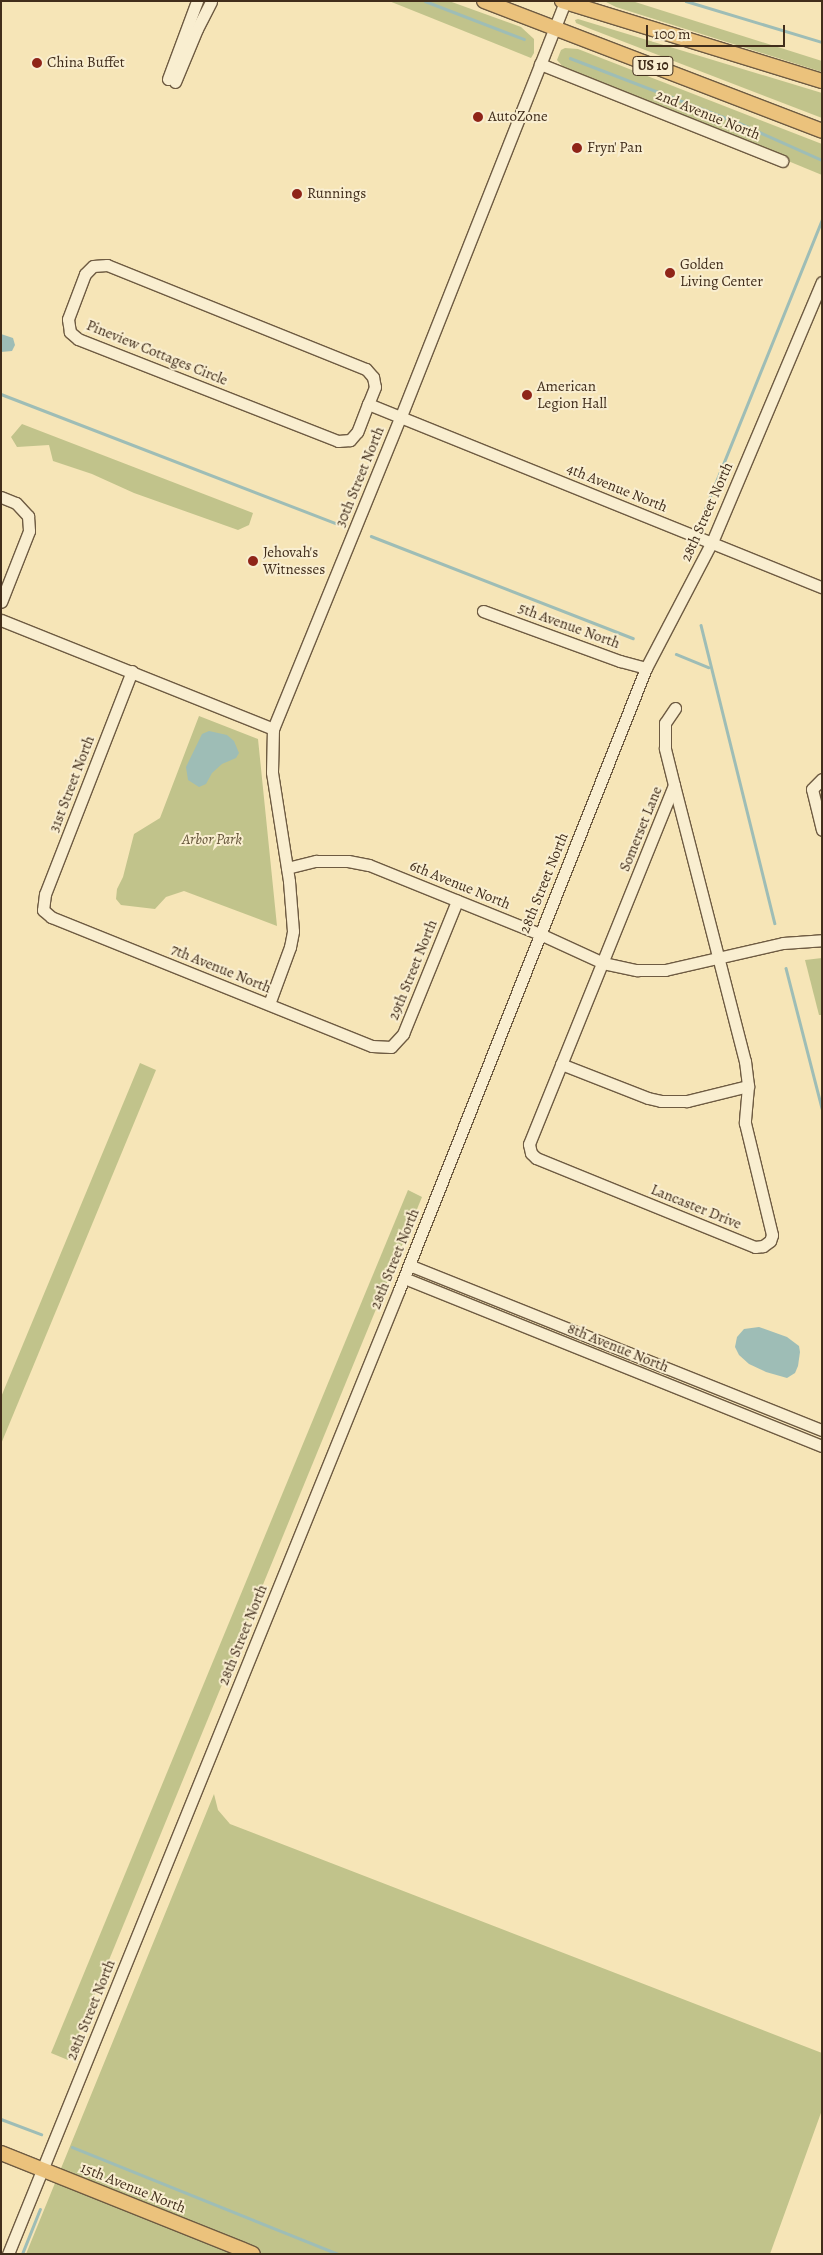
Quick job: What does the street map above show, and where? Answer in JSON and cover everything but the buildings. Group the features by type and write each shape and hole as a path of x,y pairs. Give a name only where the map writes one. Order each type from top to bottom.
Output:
{"main road":[{"name":"US 10","path":"484,1 822,131"},
{"name":"US 10","path":"564,1 822,81"},
{"name":"15th Avenue North","path":"1,2153 253,2254"}],"street":[{"path":"197,1 172,81 211,1"},
{"name":"30th Street North","path":"269,1004 290,947 293,931 287,868 272,772 273,729 401,416 481,208 564,1"},
{"name":"2nd Avenue North","path":"540,64 782,161"},
{"name":"Pineview Cottages Circle","path":"107,265 366,369 373,377 375,387 368,404 358,432 350,440 338,441 78,339 70,332 68,319 85,274 94,266 107,265"},
{"name":"28th Street North","path":"8,2254 404,1278 646,668 712,542 822,282"},
{"path":"368,404 401,416"},
{"name":"4th Avenue North","path":"401,416 822,586"},
{"path":"1,498 16,503 28,516 29,531 1,602"},
{"name":"5th Avenue North","path":"483,611 620,661 646,668"},
{"path":"1,620 273,729"},
{"name":"31st Street North","path":"44,910 45,894 132,671"},
{"path":"674,785 665,748 665,723 675,708"},
{"path":"822,779 812,789 822,830"},
{"name":"Somerset Lane","path":"674,785 720,957"},
{"name":"Somerset Lane","path":"603,963 674,785"},
{"name":"6th Avenue North","path":"287,868 316,861 368,865 540,934 603,963 637,970 665,970 783,943 822,940"},
{"name":"29th Street North","path":"390,1047 403,1034 457,901"},
{"name":"7th Avenue North","path":"44,910 51,917 372,1046 390,1047"},
{"name":"Lancaster Drive","path":"603,963 530,1144 531,1153 536,1158 755,1247 763,1246 770,1241 772,1235 746,1123 748,1086 745,1061 720,957"},
{"path":"561,1064 648,1098 661,1101 687,1101 748,1086"},
{"name":"8th Avenue North","path":"409,1265 822,1430"},
{"name":"8th Avenue North","path":"404,1278 822,1446"}],"green space":[{"path":"389,1 449,1 521,27 534,39 534,53 531,58"},
{"path":"604,1 632,1 822,61 822,72 616,7"},
{"path":"578,19 822,93 822,118 588,28 576,23 575,20"},
{"path":"565,48 578,49 822,144 822,175 565,69 557,60 561,50"},
{"path":"22,424 253,513 249,525 238,530 134,493 92,474 53,461 49,445 17,447 11,437"},
{"name":"Arbor Park","path":"199,716 258,739 277,926 184,891 166,897 155,909 121,905 116,899 117,889 123,877 134,834 160,818"},
{"path":"822,958 822,1015 819,1015 805,960"},
{"path":"140,1063 156,1070 1,1444 1,1397"},
{"path":"408,1190 422,1197 68,2060 51,2053"},
{"path":"214,1794 218,1810 230,1824 822,2053 822,2110 770,2254 26,2254"}],"water":[{"path":"1,334 13,338 15,345 12,351 1,352"},
{"path":"209,731 227,735 234,741 239,753 236,758 222,764 212,773 206,784 199,787 188,780 186,767 202,734"},
{"path":"759,1327 787,1337 799,1346 798,1366 795,1373 787,1378 766,1372 749,1364 739,1355 735,1347 737,1337 744,1329"}],"waterway":[{"path":"425,1 524,39"},
{"path":"686,1 822,42"},
{"path":"570,58 737,122 822,160"},
{"path":"705,509 822,220"},
{"path":"1,394 338,524"},
{"path":"371,536 633,638"},
{"path":"701,625 775,923"},
{"path":"676,654 709,667"},
{"path":"786,968 822,1108"},
{"path":"1,2119 41,2134"},
{"path":"72,2147 338,2254"},
{"path":"22,2254 40,2209"}],"place":[{"name":"China Buffet","path":"37,63"},
{"name":"AutoZone","path":"478,117"},
{"name":"Fryn' Pan","path":"577,148"},
{"name":"Runnings","path":"297,194"},
{"name":"Golden Living Center","path":"670,273"},
{"name":"American Legion Hall","path":"527,395"},
{"name":"Jehovah's Witnesses","path":"253,561"}]}
